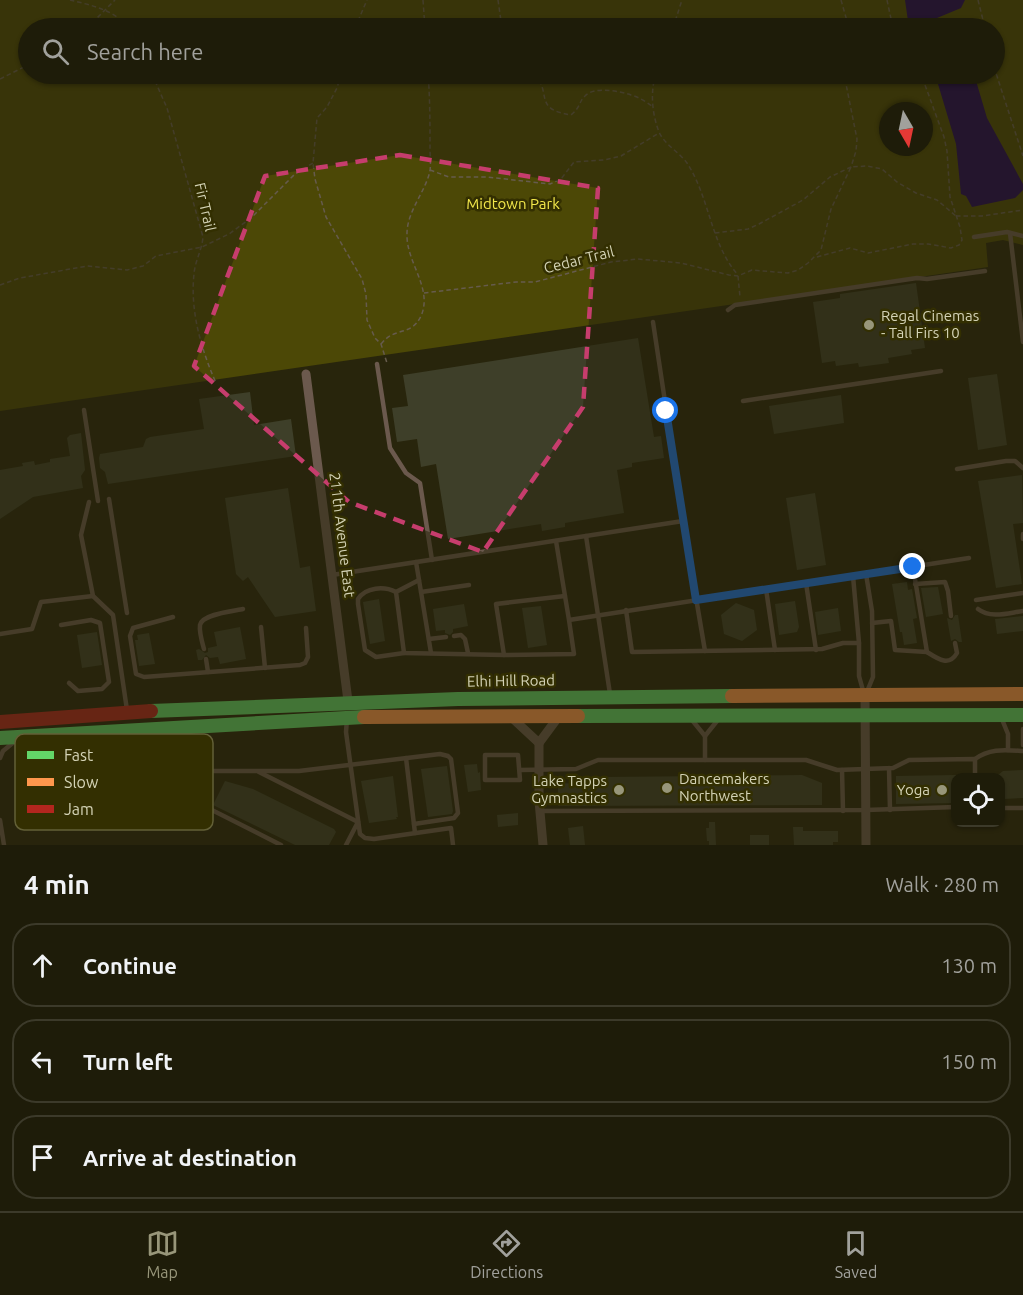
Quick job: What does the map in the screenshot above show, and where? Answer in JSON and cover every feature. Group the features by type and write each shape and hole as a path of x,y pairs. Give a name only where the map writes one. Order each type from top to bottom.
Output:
{"main road":[{"name":"Elhi Hill Road","path":"0,722 127,712 348,701 610,696 1023,694"},
{"path":"69,734 347,717 1023,715"},
{"path":"0,738 15,737"}],"street":[{"name":"211th Avenue East","path":"306,374 348,701"},
{"path":"865,696 866,845"},
{"path":"543,845 539,811 539,743 559,716"},
{"path":"512,717 539,743"}],"lane":[{"path":"974,237 1010,233 1023,236"},
{"path":"1010,233 1023,342"},
{"path":"728,310 741,304 985,270"},
{"path":"653,322 705,651"},
{"path":"377,364 390,448 406,472 420,483 432,560"},
{"path":"743,401 941,372"},
{"path":"84,410 98,501"},
{"path":"957,469 1006,461 1015,461 1023,468"},
{"path":"109,499 127,613"},
{"path":"89,502 81,535 93,596 113,615 127,712"},
{"path":"332,575 683,521"},
{"path":"1023,534 1023,539"},
{"path":"586,536 610,696"},
{"path":"396,592 388,588 365,591 358,599 365,650 376,657 404,653 574,654 556,541"},
{"path":"569,620 969,558"},
{"path":"416,562 431,653"},
{"path":"913,567 927,652"},
{"path":"865,696 873,677 872,623 866,574"},
{"path":"853,576 859,643 859,676 865,696"},
{"path":"396,592 419,580"},
{"path":"915,584 945,582 951,616"},
{"path":"806,583 816,650"},
{"path":"421,592 469,585"},
{"path":"766,589 775,650"},
{"path":"396,592 404,653"},
{"path":"976,600 1023,593"},
{"path":"0,634 32,629 41,602 93,596"},
{"path":"504,655 496,604 565,596"},
{"path":"204,649 200,625 202,620 209,616 243,609"},
{"path":"978,609 984,614 991,615 1023,611"},
{"path":"626,610 633,652 816,650 843,643 859,643"},
{"path":"913,617 921,616"},
{"path":"173,617 133,628 130,636 136,674 144,677 305,663 308,657 306,628"},
{"path":"61,625 91,620 100,623 109,682 102,689 78,691 69,683"},
{"path":"872,623 898,620"},
{"path":"891,621 895,650 927,652 943,662 954,658 957,653 956,643"},
{"path":"261,627 265,668"},
{"path":"454,636 461,635 465,639 468,654"},
{"path":"429,639 446,637"},
{"path":"206,659 208,672"},
{"path":"348,701 346,732 360,834 365,838 374,839 451,828 453,845"},
{"path":"1000,715 1008,734 1008,750"},
{"path":"688,716 705,736"},
{"path":"705,760 705,736 721,716"},
{"path":"1023,729 1023,746"},
{"path":"0,758 3,751 15,741"},
{"path":"520,770 576,769 598,760 806,760 842,770 898,767 909,760 975,759 984,752 1023,751"},
{"path":"213,771 299,771 440,754 448,756 451,759 458,813 454,818 414,824"},
{"path":"485,755 518,755 520,770 520,780 485,780 485,755"},
{"path":"406,758 415,833"},
{"path":"975,759 975,773"},
{"path":"890,768 890,810"},
{"path":"256,770 358,822"},
{"path":"842,770 843,811"},
{"path":"539,811 843,811 951,807"},
{"path":"1005,808 1023,808"},
{"path":"213,811 281,845"},
{"path":"0,820 4,845"},
{"path":"346,845 358,822"}],"path":[{"path":"70,0 106,11 118,18"},
{"path":"98,18 115,0"},
{"path":"359,18 367,0"},
{"path":"423,0 424,18"},
{"path":"498,0 501,18"},
{"path":"676,18 682,0"},
{"path":"842,0 846,18"},
{"path":"887,0 891,18"},
{"path":"978,0 982,18"},
{"path":"0,79 18,70"},
{"name":"Fir Trail","path":"156,84 167,108 199,220 202,247 194,272 193,298 202,346 216,383"},
{"path":"338,84 327,107 317,118 313,163 315,179 326,217 362,279 366,294 367,320 375,338 381,344 387,363"},
{"path":"381,344 388,335 414,327 422,314 424,293 406,237 408,222 430,170 428,84"},
{"path":"541,84 544,101 556,112 571,115 579,108 584,96 592,92 608,91 633,95 654,107"},
{"path":"652,84 659,133 685,160 695,177 724,258 738,276 741,304"},
{"path":"738,276 752,270 788,273 798,270 815,257 820,250 831,209 851,167 857,139 845,84"},
{"path":"815,257 850,248 868,253 913,243 957,247 962,240 950,197 944,137 925,84"},
{"path":"1000,84 1023,156"},
{"path":"430,170 449,177 487,177 550,184 561,179 574,162 604,160 621,156 659,133"},
{"path":"0,285 20,278 87,266 128,270 143,266 156,256 202,247 229,234 251,218 295,174 313,163"},
{"path":"715,233 748,229 759,224 803,200 830,177 851,167 867,166 882,170 916,193 937,200 956,216 982,216 1023,210"},
{"name":"Cedar Trail","path":"424,293 516,282 535,282 611,262 638,259 681,263 738,276"}],"highlighted area":[{"path":"400,155 598,188 583,407 483,552 349,502 194,366 265,176"}],"green space":[{"name":"Midtown Park","path":"0,0 1023,0 1023,245 1003,240 986,243 988,267 0,411"}],"shaded area":[{"path":"905,0 965,0 961,8 937,18 908,18"},
{"path":"938,84 977,84 987,118 1023,184 1023,190 1015,198 972,207 966,196 961,194 956,144"}],"building":[{"name":"Regal Cinemas - Tall Firs 10","path":"916,283 925,348 911,350 912,354 888,358 889,363 859,367 858,363 836,366 835,361 822,363 813,302 840,298 840,294"},
{"path":"638,338 654,437 661,436 664,458 632,463 632,467 617,470 624,513 565,523 565,527 542,531 541,524 448,539 436,464 421,467 417,439 397,442 392,408 408,406 403,375"},
{"path":"997,374 1007,445 978,450 968,378"},
{"path":"250,392 254,425 291,419 296,456 108,484 105,472 100,468 100,454 143,447 146,439 150,437 204,429 199,399"},
{"path":"841,395 844,423 774,434 769,406"},
{"path":"81,433 85,470 81,476 83,488 33,497 0,519 0,470 23,466 22,463 34,461 35,465 50,462 50,459 70,456 67,438 70,435"},
{"path":"1022,475 1023,523 1013,524 1022,584 996,588 978,481"},
{"path":"288,488 300,568 310,566 316,611 275,617 248,577 243,581 236,574 225,498"},
{"path":"815,493 826,565 797,570 786,498"},
{"path":"907,582 908,590 912,589 917,618 913,619 917,643 904,645 892,584"},
{"path":"938,587 943,614 926,617 921,588"},
{"path":"379,599 385,641 370,644 363,602"},
{"path":"795,601 799,627 797,632 779,635 775,604"},
{"path":"736,603 754,610 757,630 742,641 724,634 721,615"},
{"path":"464,604 468,626 453,629 450,635 445,633 445,630 436,631 433,609"},
{"path":"541,606 547,645 528,648 522,608"},
{"path":"838,608 841,631 818,635 815,612"},
{"path":"955,615 958,615 962,642 955,639 951,641 947,618 952,620"},
{"path":"1023,616 1023,631 997,634 995,619"},
{"path":"240,627 246,659 220,664 218,657 210,658 206,655 202,660 198,660 196,650 199,649 205,653 208,652 208,648 217,646 214,632"},
{"path":"97,632 102,665 82,668 77,635"},
{"path":"149,633 155,664 139,666 135,640 138,640 137,635"},
{"path":"477,764 481,790 468,792 464,765"},
{"path":"447,766 452,814 428,817 421,769"},
{"path":"1023,770 1023,798 1005,799 1005,773 1000,773"},
{"path":"802,775 822,783 822,805 558,806 558,783 585,784 605,777"},
{"path":"951,775 951,803 896,804 896,776"},
{"path":"393,776 397,819 369,823 361,781"},
{"path":"225,781 253,789 336,832 329,845 295,845 213,805"},
{"path":"518,813 518,825 498,827 497,815"},
{"path":"709,822 715,822 716,845 709,845 707,841 706,828 709,828"},
{"path":"583,826 585,845 570,845 568,828"},
{"path":"793,827 803,827 803,831 838,831 838,842 833,842 833,845 794,845"},
{"path":"750,835 769,835 769,845 750,845"}],"traffic: fast":[{"path":"151,711 458,699 732,696"},
{"path":"578,716 1023,715"},
{"path":"69,734 364,717"},
{"path":"0,738 15,737"}],"traffic: slow":[{"path":"732,696 1023,694"},
{"path":"364,717 578,716"}],"traffic: jam":[{"path":"0,722 151,711"}],"place":[{"name":"Regal Cinemas - Tall Firs 10","path":"869,325"},
{"name":"Dancemakers Northwest","path":"667,788"},
{"name":"Lake Tapps Gymnastics","path":"619,790"},
{"name":"Yoga","path":"942,790"}],"route":[{"path":"666,411 696,600 913,567"}]}
